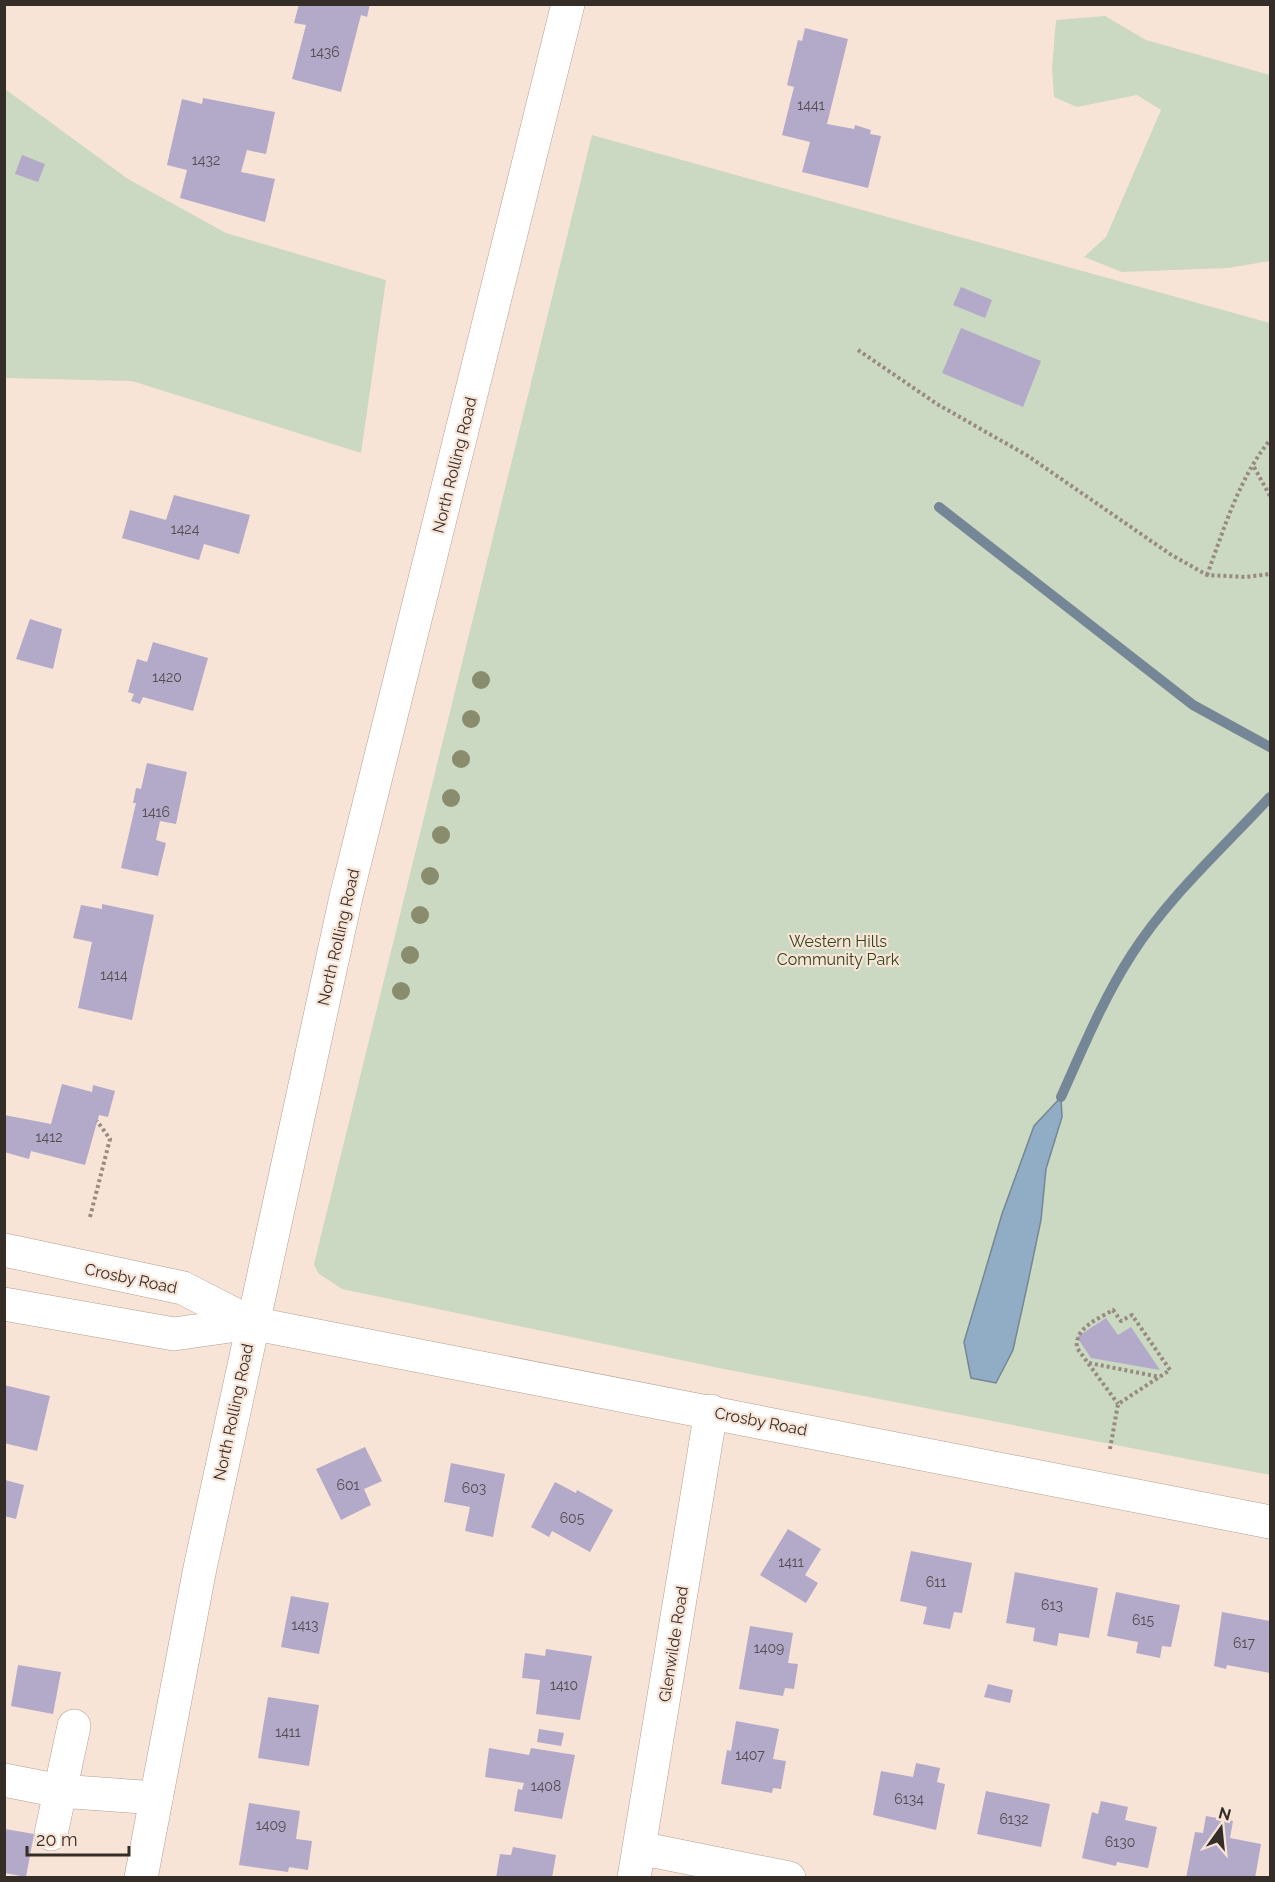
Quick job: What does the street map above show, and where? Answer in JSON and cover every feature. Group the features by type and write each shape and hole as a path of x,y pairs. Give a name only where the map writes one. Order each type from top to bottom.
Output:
{"main road":[{"name":"North Rolling Road","path":"141,1878 200,1568 346,897 568,4"},
{"name":"Crosby Road","path":"4,1250 183,1288 252,1323 1270,1522"},
{"name":"Crosby Road","path":"4,1304 174,1334 252,1323"},
{"name":"Glenwilde Road","path":"637,1863 711,1412"},
{"path":"51,1834 74,1726"},
{"path":"4,1780 60,1791 156,1798"},
{"path":"637,1863 789,1878"}],"path":[{"path":"858,350 937,404 1028,456 1170,554 1207,575 1246,578 1270,574"},
{"path":"1207,575 1228,516 1253,466 1270,440"},
{"path":"1253,466 1270,496"},
{"path":"90,1217 110,1139 97,1121"},
{"path":"1110,1449 1118,1404 1077,1348 1078,1332 1113,1310 1121,1321 1132,1315 1170,1370 1118,1404"},
{"path":"1088,1363 1160,1377"}],"green space":[{"path":"1105,16 1146,40 1270,75 1270,261 1228,268 1122,272 1084,257 1106,237 1161,110 1137,95 1077,107 1054,97 1052,68 1056,20"},
{"path":"5,89 128,179 226,233 386,280 361,453 132,381 5,378"},
{"name":"Western Hills Community Park","path":"592,135 1270,323 1270,1475 719,1368 342,1289 318,1273 314,1264"}],"water":[{"path":"1061,1097 1062,1117 1046,1169 1041,1220 1013,1350 996,1383 971,1378 964,1342 1002,1214 1034,1126"}],"building":[{"path":"299,4 370,4 367,17 361,15 341,92 292,79 306,25 294,23"},
{"path":"805,28 848,39 827,124 854,129 855,125 871,130 870,134 881,136 868,188 802,172 810,142 782,135 794,87 787,85 798,40 802,41"},
{"path":"203,98 275,112 266,154 247,150 241,172 275,179 265,222 180,198 187,170 167,165 182,99 202,104"},
{"path":"22,155 45,164 38,182 15,174"},
{"path":"961,287 992,300 985,318 953,305"},
{"path":"961,328 1041,361 1023,407 942,373"},
{"path":"174,495 250,515 239,554 204,544 199,560 122,538 130,510 166,520"},
{"path":"30,619 62,629 53,669 16,659"},
{"path":"153,642 208,658 193,711 143,697 140,704 131,701 134,694 128,692 137,659 147,662"},
{"path":"147,763 187,772 176,824 160,821 156,840 166,843 158,876 121,868 136,803 133,803 136,788 141,789"},
{"path":"102,904 154,915 132,1020 78,1008 92,942 73,938 81,905 102,909"},
{"path":"62,1084 92,1092 93,1085 115,1091 108,1117 99,1115 85,1165 31,1151 29,1159 4,1152 4,1115 51,1124"},
{"path":"1106,1318 1118,1335 1131,1327 1160,1370 1091,1358 1077,1337"},
{"path":"4,1385 50,1396 37,1451 4,1443"},
{"path":"365,1447 382,1481 364,1489 371,1505 341,1520 316,1469"},
{"path":"451,1463 505,1474 493,1537 465,1531 470,1507 444,1502"},
{"path":"5,1480 24,1485 16,1519 4,1516"},
{"path":"555,1482 576,1493 577,1490 613,1510 590,1552 552,1531 549,1537 531,1527"},
{"path":"788,1529 821,1549 805,1575 818,1583 806,1603 760,1575"},
{"path":"911,1551 972,1563 962,1613 954,1612 950,1629 923,1624 927,1607 900,1601"},
{"path":"1015,1572 1098,1588 1089,1638 1059,1633 1057,1646 1033,1641 1035,1628 1006,1623"},
{"path":"1116,1592 1180,1605 1171,1647 1162,1646 1160,1658 1136,1653 1138,1642 1107,1636"},
{"path":"291,1596 329,1603 319,1654 281,1647"},
{"path":"1222,1612 1270,1621 1270,1673 1227,1665 1226,1669 1214,1666"},
{"path":"750,1626 793,1633 788,1663 798,1664 794,1689 785,1688 783,1696 739,1689"},
{"path":"546,1649 592,1656 580,1720 536,1714 540,1680 522,1678 525,1653 545,1656"},
{"path":"18,1665 61,1672 53,1714 11,1706"},
{"path":"988,1684 1013,1690 1010,1703 984,1697"},
{"path":"268,1697 319,1705 309,1766 258,1758"},
{"path":"736,1721 779,1729 773,1759 786,1761 781,1789 773,1788 772,1793 721,1784 727,1750 731,1751"},
{"path":"539,1729 564,1733 561,1746 537,1742"},
{"path":"489,1748 529,1755 531,1748 575,1755 562,1819 514,1811 518,1789 522,1790 524,1783 485,1777"},
{"path":"916,1763 940,1768 937,1782 945,1784 936,1830 873,1815 881,1771 913,1777"},
{"path":"986,1791 1050,1804 1041,1847 977,1834"},
{"path":"1101,1801 1128,1807 1125,1820 1157,1827 1148,1868 1117,1862 1116,1866 1082,1858 1092,1812 1098,1814"},
{"path":"249,1803 300,1811 296,1839 312,1841 308,1870 289,1867 288,1872 239,1865"},
{"path":"1206,1816 1233,1821 1230,1838 1261,1844 1255,1878 1186,1878 1195,1832 1203,1833"},
{"path":"5,1829 34,1834 26,1877 5,1873"},
{"path":"513,1847 556,1855 552,1878 496,1878 500,1854 511,1855"}],"waterway":[{"path":"939,507 1193,705 1270,747"},
{"path":"1061,1097 1094,1024 1132,954 1180,892 1270,797"}]}
